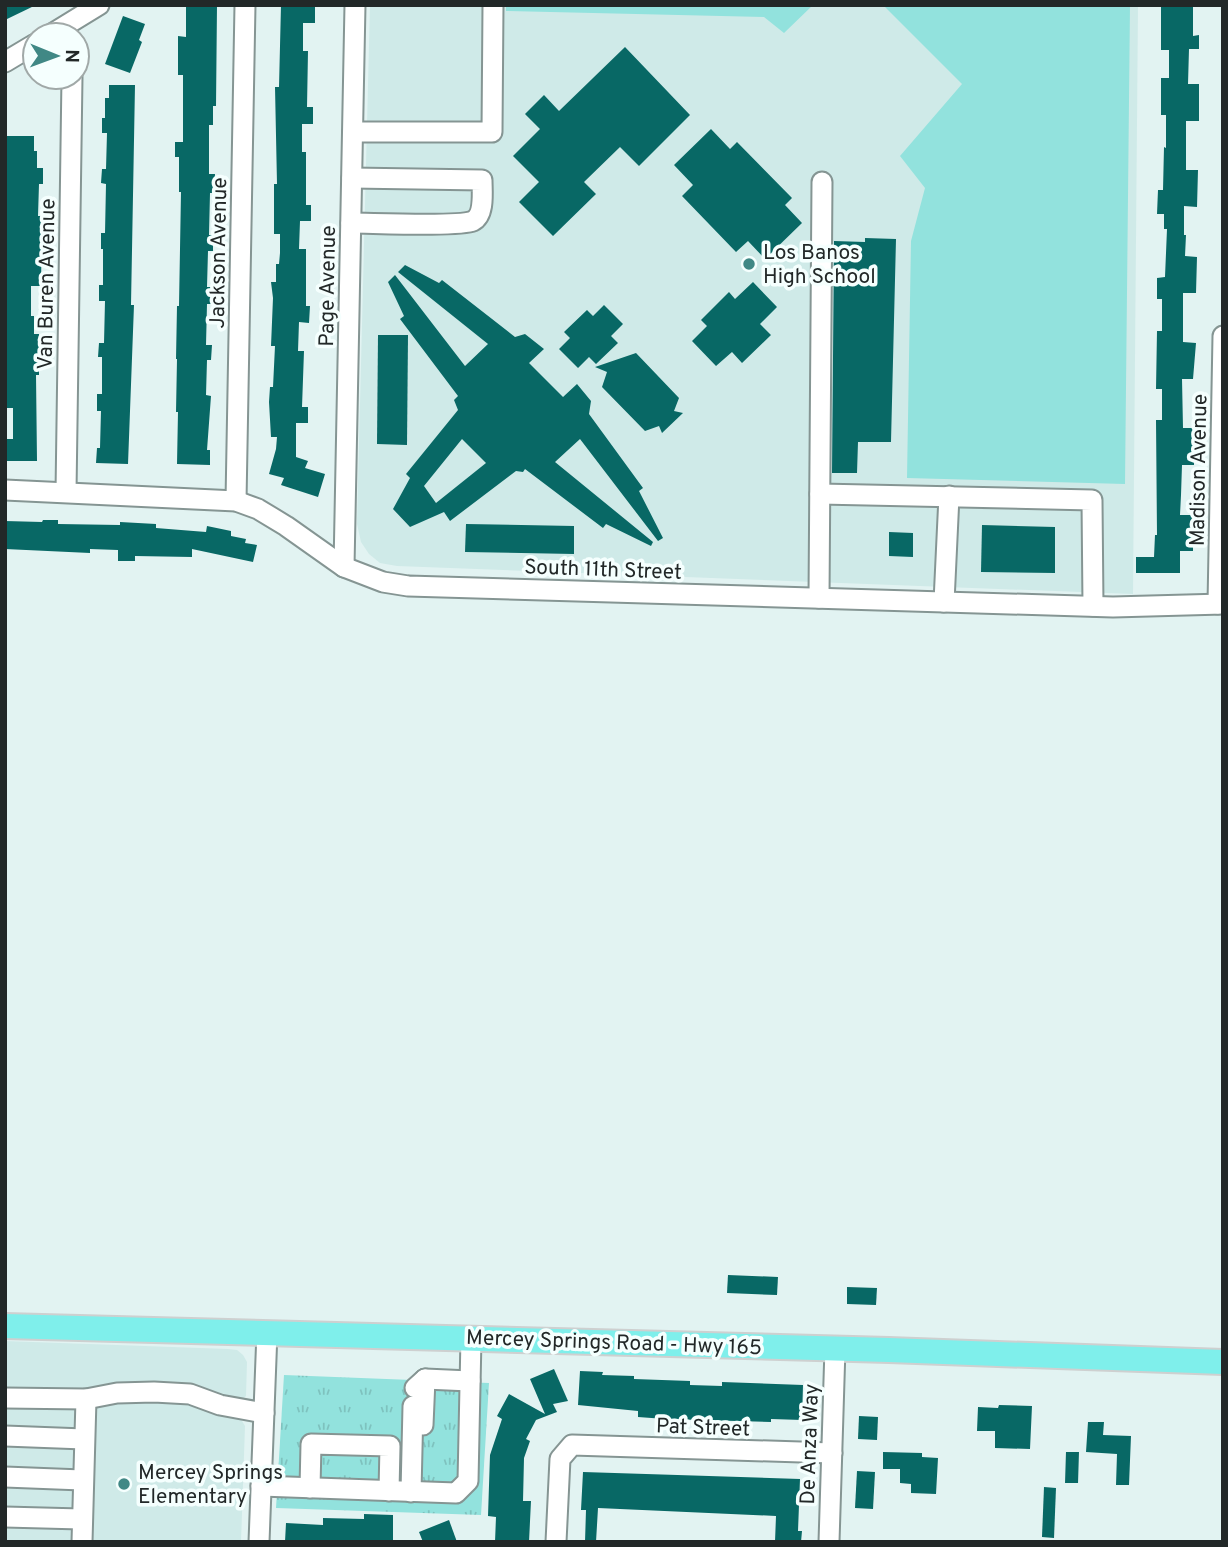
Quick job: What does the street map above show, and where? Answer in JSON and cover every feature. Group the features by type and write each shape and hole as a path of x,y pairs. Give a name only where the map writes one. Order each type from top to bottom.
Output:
{"main road":[{"name":"Mercey Springs Road - Hwy 165","path":"5,1326 835,1348 1223,1362"}],"street":[{"path":"81,21 99,5"},
{"name":"Jackson Avenue","path":"236,501 245,5"},
{"name":"Page Avenue","path":"344,567 355,5"},
{"path":"353,132 492,132 493,5"},
{"path":"5,62 21,52"},
{"name":"Van Buren Avenue","path":"66,492 72,91"},
{"path":"351,223 473,221 480,214 482,180 352,178"},
{"path":"819,598 822,182"},
{"name":"Madison Avenue","path":"1220,604 1223,336"},
{"name":"South 11th Street","path":"5,490 236,501 258,509 286,526 344,567 383,582 408,586 1093,606 1220,604"},
{"path":"820,494 1092,500 1093,606"},
{"path":"944,602 949,496"},
{"path":"259,1542 267,1332"},
{"path":"261,1486 456,1493 468,1481 471,1338"},
{"name":"De Anza Way","path":"829,1542 835,1348"},
{"path":"418,1391 470,1381"},
{"path":"412,1440 424,1424 418,1391"},
{"path":"411,1492 412,1440 418,1391"},
{"path":"5,1398 86,1399 117,1394 190,1394 220,1405 264,1413"},
{"path":"82,1542 86,1399"},
{"path":"5,1436 83,1439"},
{"path":"310,1488 311,1444 390,1446 389,1491"},
{"name":"Pat Street","path":"556,1542 560,1460 572,1445 832,1454"},
{"path":"5,1477 82,1480"},
{"path":"5,1517 81,1519"}],"shaded area":[{"name":"Los Banos High School","path":"370,5 1138,5 1133,594 397,566 380,563 369,554 361,542 357,524"},
{"name":"Mercey Springs Elementary","path":"5,1341 228,1349 237,1350 243,1355 247,1362 246,1396 240,1401 239,1416 245,1426 241,1542 5,1542"}],"green space":[{"path":"506,5 813,5 784,33 764,17 506,11"},
{"path":"883,5 1130,5 1125,484 907,478 911,241 925,188 900,156 962,84"},
{"path":"284,1375 489,1383 481,1515 276,1508"}],"building":[{"path":"5,5 36,5 5,20"},
{"path":"186,5 217,5 216,106 213,106 213,125 209,125 209,174 215,174 214,193 210,193 209,235 213,235 213,251 208,251 207,287 213,287 212,304 207,304 206,345 212,345 211,360 207,360 206,395 211,396 207,450 210,450 210,465 177,464 176,359 181,192 179,157 175,157 175,142 183,142 183,75 178,75 178,36 186,37"},
{"path":"281,5 315,6 315,23 303,23 303,51 308,51 307,107 313,107 313,124 302,124 302,152 306,152 306,205 311,205 311,221 300,221 299,249 306,249 306,306 310,306 309,323 299,322 298,351 304,351 302,407 308,407 308,423 296,423 296,457 308,461 305,468 325,474 318,497 281,485 284,478 269,474 277,437 271,437 269,402 270,387 273,387 275,346 271,346 271,282 276,282 276,264 279,264 280,253 280,234 274,234 274,184 277,184 275,87 279,87"},
{"path":"1161,5 1193,5 1193,36 1199,35 1199,49 1189,49 1188,84 1199,84 1199,121 1186,121 1186,170 1198,170 1197,207 1184,206 1185,256 1197,257 1196,293 1183,293 1183,342 1196,343 1193,379 1182,379 1183,428 1194,428 1194,465 1182,465 1180,515 1193,515 1193,551 1180,551 1180,573 1136,573 1136,557 1154,557 1157,535 1156,420 1162,420 1162,389 1156,389 1157,331 1162,331 1162,299 1157,299 1157,278 1165,277 1167,229 1164,229 1164,214 1157,214 1158,190 1163,190 1164,147 1166,148 1166,115 1161,115 1161,78 1169,78 1169,50 1161,50"},
{"path":"123,16 145,24 139,40 142,42 130,73 105,64"},
{"path":"625,47 690,115 639,166 620,147 584,182 596,194 553,236 519,202 539,182 513,156 540,129 525,114 544,95 559,111"},
{"path":"109,85 135,85 131,305 134,305 128,464 96,463 97,448 100,448 101,411 97,411 97,394 102,394 102,357 98,357 99,343 104,343 105,301 99,301 99,285 103,285 101,233 105,233 106,184 101,183 102,169 106,169 107,133 102,133 102,118 105,118 105,98 109,98"},
{"path":"711,129 730,149 737,142 792,198 785,205 802,223 765,259 748,241 736,252 682,196 693,185 674,165"},
{"path":"7,136 34,136 37,168 43,168 43,184 39,184 38,216 42,216 41,286 31,286 34,334 39,334 39,375 36,375 37,461 5,461 5,439 13,439 13,408 6,408"},
{"path":"865,238 896,239 891,442 858,442 857,473 832,473 834,241 865,242"},
{"path":"405,265 439,283 442,280 515,337 525,334 544,349 529,363 563,397 577,384 591,401 589,414 643,488 639,491 663,538 658,541 580,439 555,462 653,542 651,546 606,524 603,528 525,469 523,472 516,471 450,521 444,512 410,527 393,509 410,478 406,474 458,410 454,400 458,396 400,319 404,316 388,282 395,275 465,366 488,344 398,272","holes":["462,439 486,463 436,503 424,486"]},
{"path":"753,282 777,307 760,324 771,335 742,363 732,352 716,366 692,341 707,326 701,320 729,292 735,299"},
{"path":"604,305 623,324 611,336 618,343 596,364 589,357 578,368 559,349 570,338 564,332 587,310 593,316"},
{"path":"378,335 408,335 407,445 377,444"},
{"path":"636,353 679,398 674,411 683,413 662,433 659,426 645,431 602,387 607,372 595,367"},
{"path":"58,520 58,524 156,524 156,528 206,532 207,526 231,531 231,536 257,545 253,562 192,549 192,557 135,556 135,561 118,561 118,550 90,549 90,553 5,549 5,521"},
{"path":"466,524 574,526 574,554 465,552"},
{"path":"982,525 1055,527 1055,573 981,572"},
{"path":"889,532 913,533 913,557 889,556"},
{"path":"728,1275 778,1277 777,1295 727,1293"},
{"path":"847,1287 877,1288 876,1305 847,1304"},
{"path":"554,1369 568,1401 553,1404 557,1412 536,1420 526,1439 530,1441 524,1458 523,1501 531,1501 529,1542 495,1542 496,1517 488,1516 490,1455 502,1419 497,1416 509,1394 545,1414 530,1379"},
{"path":"580,1371 634,1376 634,1379 690,1381 690,1385 722,1386 722,1382 803,1385 802,1420 771,1419 771,1422 665,1419 638,1417 638,1411 578,1405"},
{"path":"999,1405 1032,1406 1030,1449 995,1448 995,1431 977,1431 978,1407 998,1408"},
{"path":"859,1416 878,1417 877,1440 858,1439"},
{"path":"1088,1422 1104,1422 1103,1435 1131,1436 1129,1485 1116,1485 1117,1454 1086,1452"},
{"path":"883,1452 922,1453 922,1457 938,1458 936,1494 911,1493 911,1484 900,1483 900,1469 883,1469"},
{"path":"1066,1452 1079,1452 1078,1483 1065,1483"},
{"path":"857,1471 875,1472 873,1509 855,1508"},
{"path":"583,1472 800,1479 798,1531 802,1531 801,1542 775,1542 776,1516 598,1508 596,1542 585,1542 586,1510 581,1510"},
{"path":"1044,1487 1056,1488 1054,1538 1042,1537"},
{"path":"364,1514 393,1515 393,1542 285,1542 286,1523 323,1525 323,1518 364,1519"},
{"path":"449,1520 457,1542 423,1542 419,1532"}],"place":[{"name":"Los Banos High School","path":"749,264"},
{"name":"Mercey Springs Elementary","path":"124,1484"}]}
